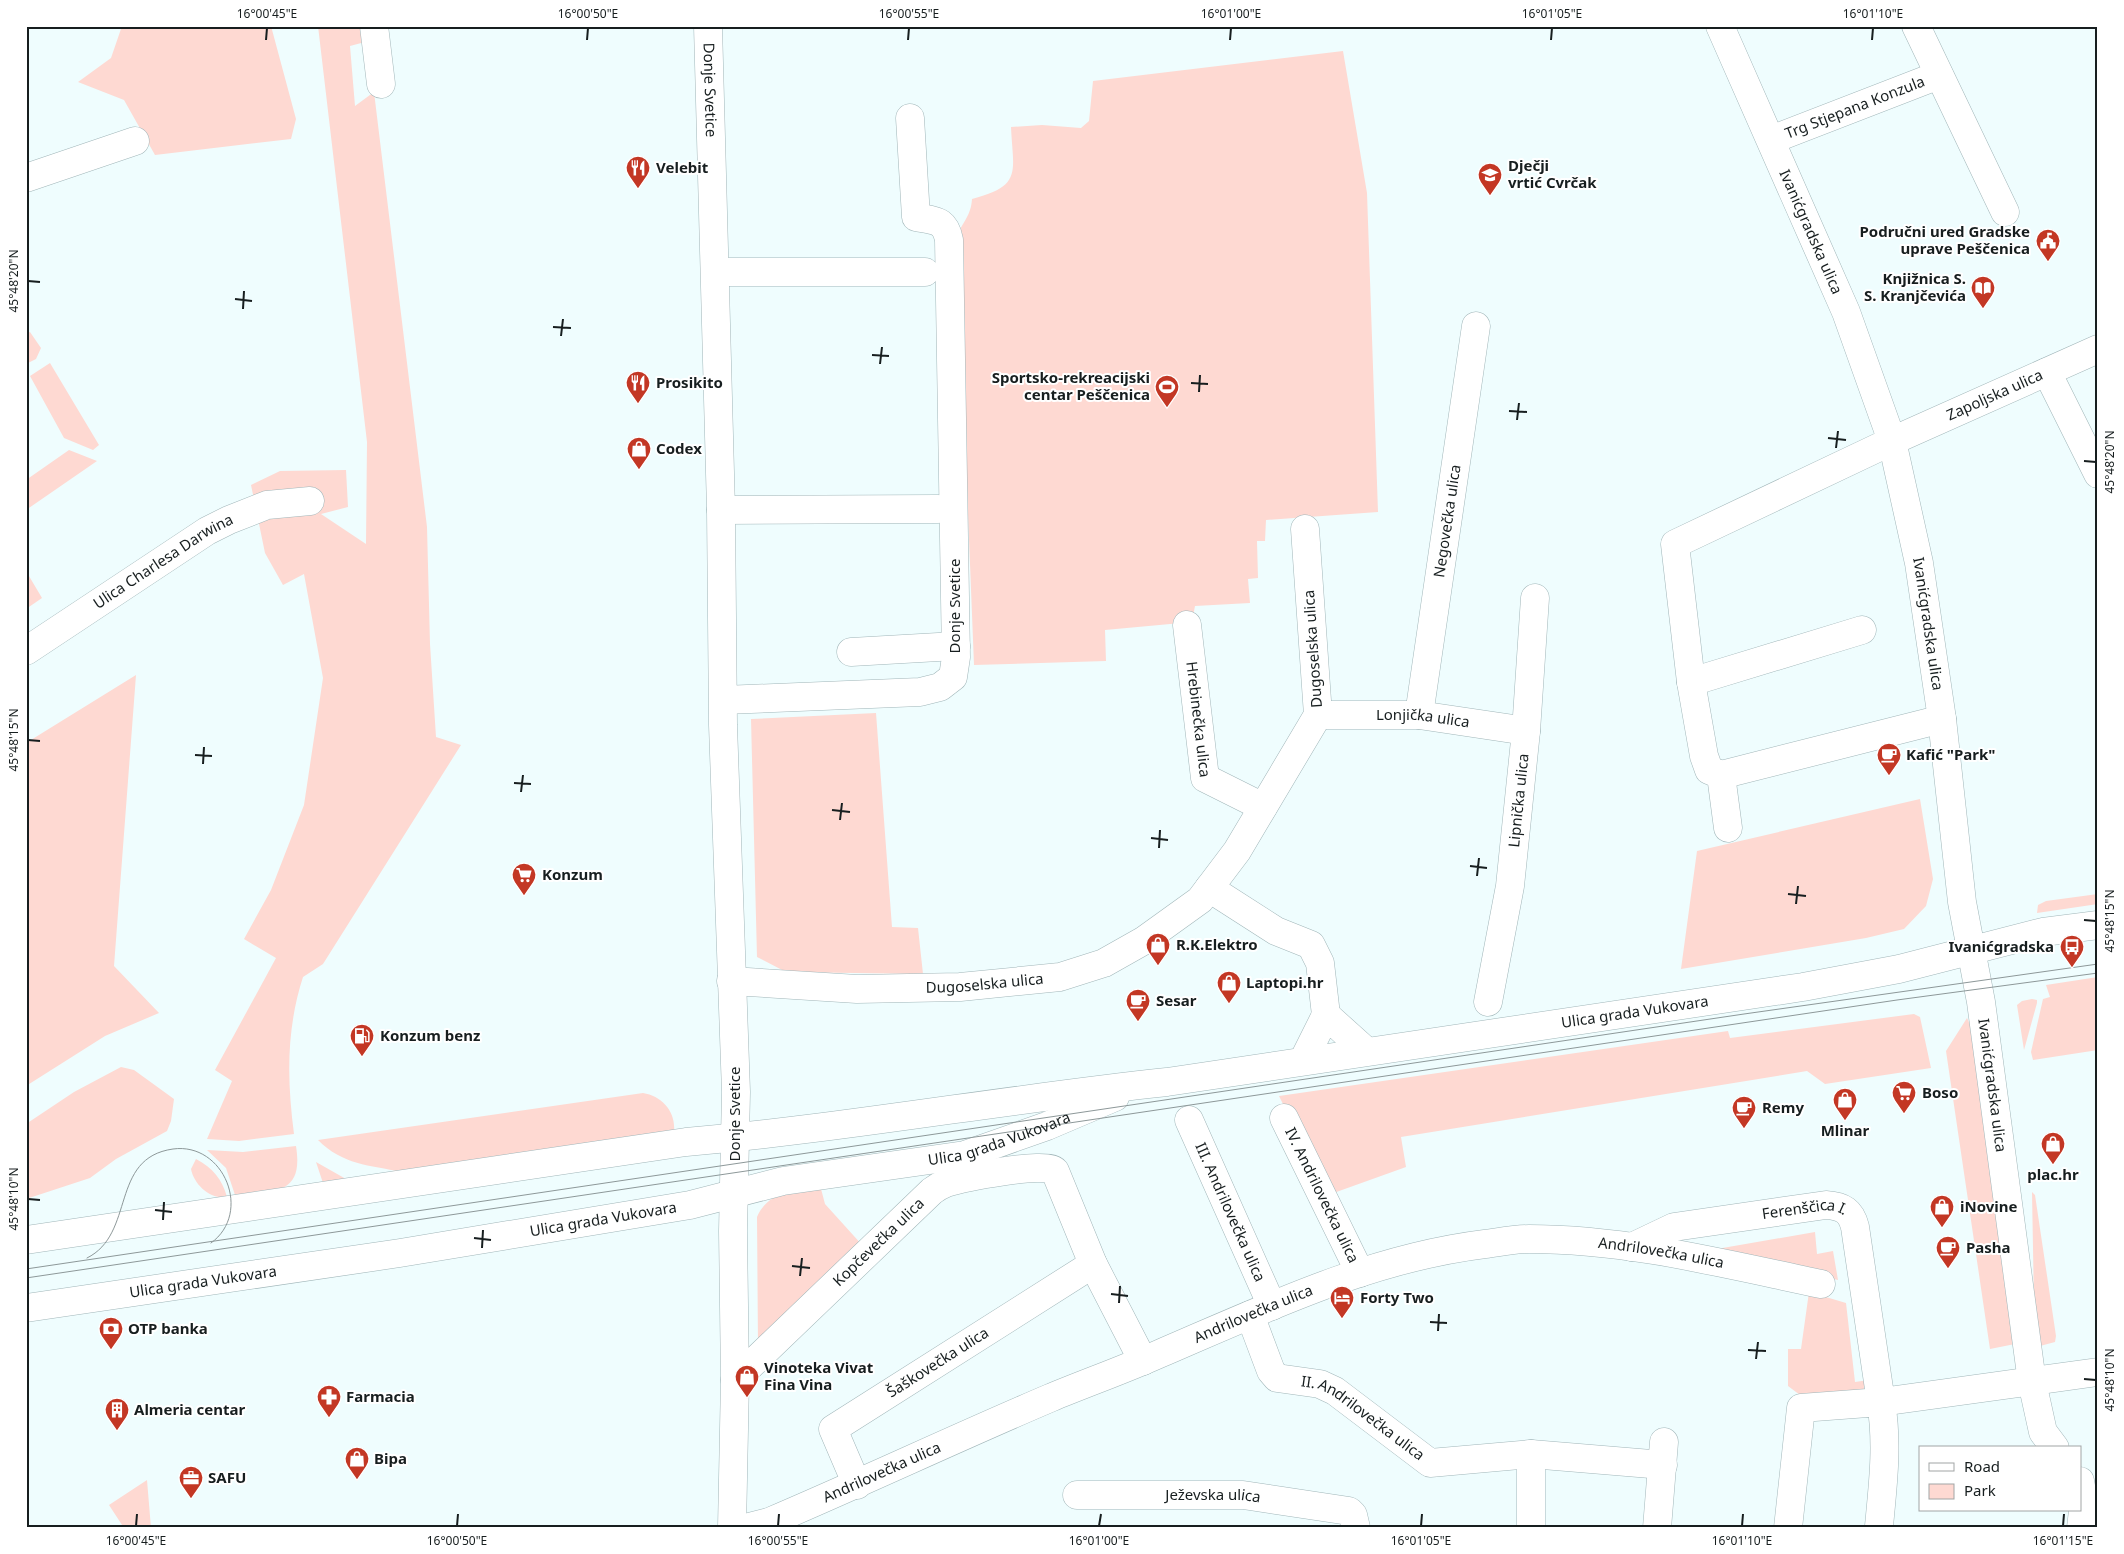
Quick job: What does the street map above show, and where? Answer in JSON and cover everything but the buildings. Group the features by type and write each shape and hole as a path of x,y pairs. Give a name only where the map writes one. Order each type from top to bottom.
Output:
{"street":[{"path":"374,26 381,84"},
{"name":"Donje Svetice","path":"708,26 716,272 731,981 736,1092 733,1231 736,1380 732,1528"},
{"name":"Ivanićgradska ulica","path":"1720,26 1846,312 1892,441 1919,563 1942,719 1962,902 1969,950 1980,1002 2032,1382 2043,1432 2054,1446"},
{"name":"Trg Stjepana Konzula","path":"1916,26 2005,212"},
{"name":"Trg Stjepana Konzula","path":"1771,140 1939,75"},
{"name":"Donje Svetice","path":"724,700 920,692 940,687 953,677 956,646 949,240 946,228 939,222 916,217 910,118"},
{"path":"26,178 136,141"},
{"path":"716,272 925,272"},
{"name":"Negovečka ulica","path":"1419,715 1476,326"},
{"name":"Zapoljska ulica","path":"1892,441 2098,349"},
{"path":"2047,372 2098,474"},
{"path":"1892,441 1675,544 1691,682 1704,756 1709,770 1721,775 1942,719"},
{"name":"Ulica Charlesa Darwina","path":"26,651 206,532 229,520 267,505 310,500"},
{"path":"721,510 938,509"},
{"name":"Dugoselska ulica","path":"731,981 857,989 960,987 1060,977 1104,963 1143,941 1200,900 1237,851 1318,715 1305,529"},
{"name":"Lipnička ulica","path":"1488,1002 1510,886 1526,731 1535,598"},
{"name":"Hrebinečka ulica","path":"1187,625 1206,778 1263,807"},
{"path":"1691,682 1862,630"},
{"path":"851,652 956,646"},
{"name":"Lonjička ulica","path":"1318,715 1419,715 1526,731"},
{"path":"1721,775 1728,828"},
{"path":"1209,888 1276,932 1311,945 1320,963 1326,1015 1303,1061"},
{"name":"Ulica grada Vukovara","path":"26,1240 666,1145 735,1138 1073,1092 1167,1082 1803,986 1899,969 2043,932 2098,925"},
{"path":"1326,1015 1366,1051"},
{"name":"Ulica grada Vukovara","path":"26,1308 400,1253 690,1205 783,1181 965,1156 1047,1126 1117,1096 1167,1082"},
{"name":"IV. Andrilovečka ulica","path":"1284,1118 1360,1273"},
{"name":"III. Andrilovečka ulica","path":"1188,1120 1261,1311"},
{"name":"Kopčevečka ulica","path":"736,1380 932,1191 945,1184 1001,1172 1052,1168 1093,1264"},
{"name":"Ferenščica I.","path":"1632,1247 1674,1227 1826,1205 1838,1206 1847,1210 1852,1217 1855,1228 1882,1402"},
{"name":"Andrilovečka ulica","path":"745,1528 769,1522 1050,1398 1261,1311 1360,1273 1415,1256 1461,1247 1527,1238 1632,1247 1710,1260 1821,1284"},
{"path":"1093,1264 1143,1361"},
{"name":"Šaškovečka ulica","path":"856,1484 833,1429 1093,1264"},
{"name":"II. Andrilovečka ulica","path":"1261,1311 1270,1371 1277,1378 1320,1384 1335,1391 1423,1460 1430,1463 1532,1454 1664,1454 1657,1528"},
{"path":"1788,1528 1800,1408 1882,1402 2098,1372"},
{"path":"1879,1526 1886,1429 1882,1402"},
{"path":"1531,1528 1532,1454"},
{"path":"2082,1477 2098,1478"},
{"path":"2081,1528 2084,1502 2082,1492"},
{"name":"Ježevska ulica","path":"1077,1495 1243,1495 1352,1519"}],"green space":[{"path":"122,26 271,26 296,119 291,139 155,155 124,100 78,82 111,58"},
{"path":"318,26 364,26 365,42 350,46 355,106 374,92 427,527 430,644 436,737 461,745 323,964 303,977 293,1016 291,1036 289,1075 294,1134 239,1141 207,1139 232,1081 215,1070 276,958 244,939 271,890 304,805 323,678 304,574 283,585 265,553 251,485 280,471 346,470 348,507 321,514 366,544 367,442"},
{"name":"Sportsko-rekreacijski centar Peščenica","path":"1343,51 1367,193 1378,512 1266,520 1265,541 1257,541 1258,578 1248,579 1250,603 1195,606 1192,622 1105,630 1106,661 974,665 957,236 968,214 972,199 1000,189 1011,175 1013,155 1011,127 1042,125 1081,128 1089,121 1093,81"},
{"path":"30,332 41,348 36,359 26,364 26,333"},
{"path":"50,363 99,445 93,450 64,438 30,376"},
{"path":"69,450 97,461 26,510 26,480"},
{"path":"26,571 42,598 26,609"},
{"path":"136,675 114,966 159,1013 105,1036 26,1086 26,743"},
{"path":"876,713 892,927 918,928 923,974 786,972 757,957 751,719"},
{"path":"1920,799 1933,879 1926,906 1904,929 1866,938 1681,969 1697,851"},
{"path":"2098,894 2098,904 2037,913 2038,905 2046,901"},
{"path":"2098,977 2098,1050 2033,1060 2031,1052 2043,999 2050,997 2046,985"},
{"path":"2037,1000 2037,1003 2024,1050 2017,1005 2022,1001"},
{"path":"1914,1014 1920,1017 1931,1068 1825,1084 1807,1071 1401,1137 1406,1167 1328,1195 1279,1096 1728,1031 1730,1038"},
{"path":"1967,1018 1970,1024 2015,1344 1990,1349 1946,1051"},
{"path":"121,1067 134,1070 174,1099 171,1121 167,1131 116,1159 90,1178 26,1199 26,1124 74,1092"},
{"path":"643,1093 662,1101 673,1117 674,1131 402,1172 357,1163 337,1155 318,1140"},
{"path":"296,1146 297,1162 295,1174 291,1182 283,1188 274,1191 236,1198 226,1168 207,1150 243,1152"},
{"path":"196,1159 216,1175 227,1197 209,1194 199,1186 191,1169"},
{"path":"316,1162 346,1179 323,1183"},
{"path":"820,1185 825,1204 863,1246 758,1347 757,1217 762,1208 775,1197"},
{"path":"2032,1192 2035,1195 2056,1336 2055,1342 2040,1346 2034,1304"},
{"path":"1815,1232 1817,1254 1833,1251 1838,1280 1711,1250"},
{"path":"1809,1292 1846,1303 1855,1382 1869,1380 1861,1393 1800,1395 1788,1386 1788,1349 1801,1349"},
{"path":"147,1480 151,1528 124,1528 109,1505"}],"tram line":[{"path":"26,1269 1744,1014 2098,964"},
{"path":"26,1278 1897,1000 2098,973"},
{"path":"87,1258 102,1247 112,1232 124,1198 139,1166 153,1155 173,1149 191,1150 206,1157 219,1168 227,1182 231,1198 230,1215 224,1230 211,1243"}],"place":[{"name":"Velebit","path":"638,189"},
{"name":"Dječji vrtić Cvrčak","path":"1490,196"},
{"name":"Područni ured Gradske uprave Peščenica","path":"2048,262"},
{"name":"Knjižnica S. S. Kranjčevića","path":"1983,309"},
{"name":"Prosikito","path":"638,404"},
{"name":"Sportsko-rekreacijski centar Peščenica","path":"1167,408"},
{"name":"Codex","path":"639,470"},
{"name":"Kafić \"Park\"","path":"1889,776"},
{"name":"Konzum","path":"524,896"},
{"name":"R.K.Elektro","path":"1158,966"},
{"name":"Ivanićgradska","path":"2072,968"},
{"name":"Laptopi.hr","path":"1229,1004"},
{"name":"Sesar","path":"1138,1022"},
{"name":"Konzum benz","path":"362,1057"},
{"name":"Boso","path":"1904,1114"},
{"name":"Mlinar","path":"1845,1121"},
{"name":"Remy","path":"1744,1129"},
{"name":"plac.hr","path":"2053,1165"},
{"name":"iNovine","path":"1942,1228"},
{"name":"Pasha","path":"1948,1269"},
{"name":"Forty Two","path":"1342,1319"},
{"name":"OTP banka","path":"111,1350"},
{"name":"Vinoteka Vivat Fina Vina","path":"747,1398"},
{"name":"Farmacia","path":"329,1418"},
{"name":"Almeria centar","path":"117,1431"},
{"name":"Bipa","path":"357,1480"},
{"name":"SAFU","path":"191,1499"}]}
